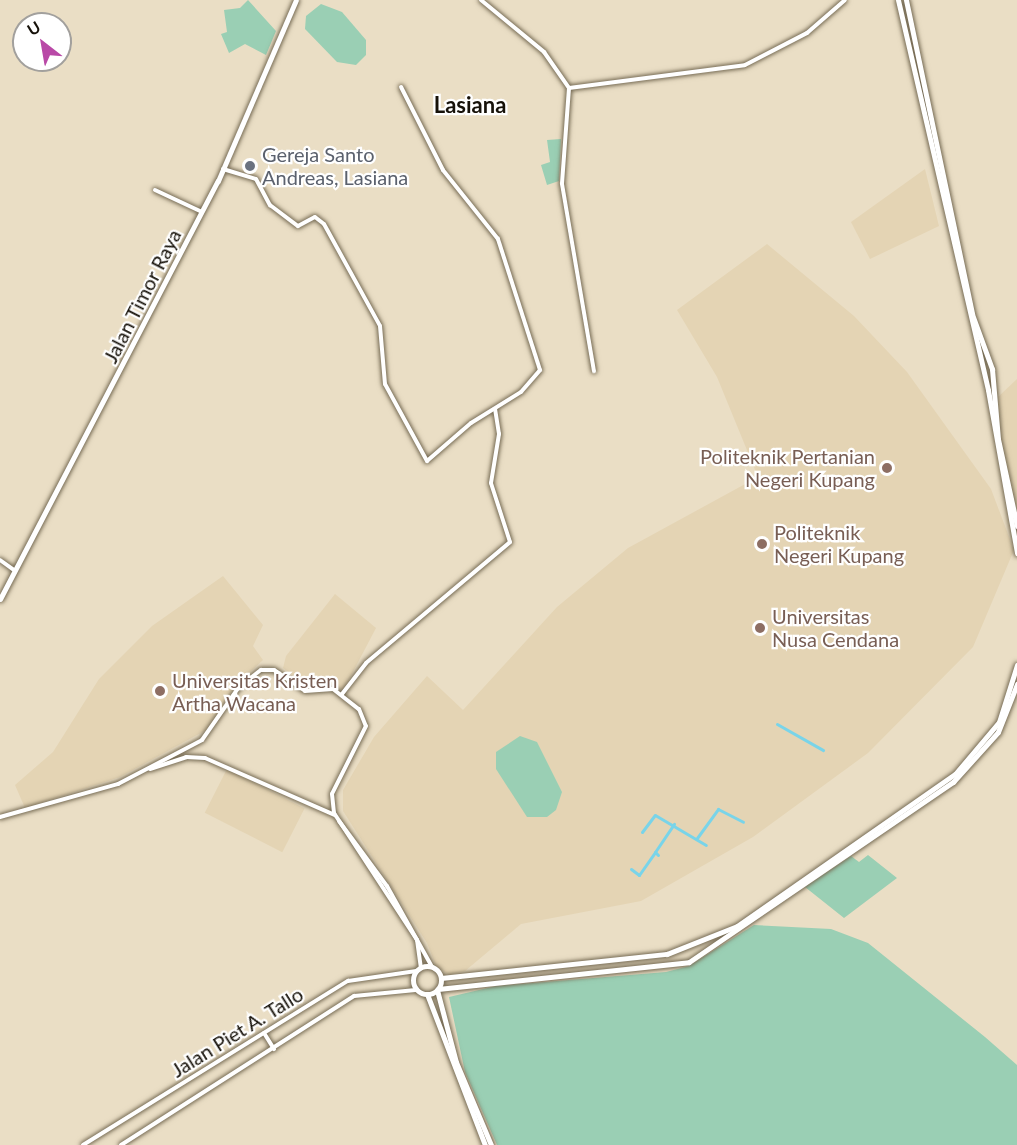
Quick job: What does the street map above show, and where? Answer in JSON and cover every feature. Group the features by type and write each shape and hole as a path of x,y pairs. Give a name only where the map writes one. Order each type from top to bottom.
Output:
{"highway":[{"name":"Jalan Timor Raya","path":"0,599 202,212 296,0"},
{"path":"898,0 940,193 984,370 1017,553"},
{"path":"906,0 972,314 992,369 998,439 1017,526"},
{"path":"915,73 922,71"},
{"path":"940,193 947,191"},
{"path":"984,370 992,369"},
{"path":"441,978 432,967 419,969 416,990 427,994 438,989 666,968 709,950 901,816 956,774 988,739 1004,712 1017,665"},
{"path":"441,978 663,955 744,922 953,782 986,748 1003,723 1017,684"},
{"path":"704,940 709,950"},
{"path":"441,978 438,989 458,1068 491,1145"},
{"path":"427,994 485,1145"}],"street":[{"path":"481,0 544,52 569,88 562,184 594,371"},
{"path":"569,88 744,65 807,33 844,0"},
{"path":"223,169 256,179 270,205 298,226 315,217 324,224 382,329 385,384 427,461 471,423 531,383 540,370 498,239 443,170 401,87"},
{"path":"155,190 202,212"},
{"path":"342,694 366,663 510,542 491,483 499,434 495,409"},
{"path":"0,560 14,570"},
{"path":"0,817 118,784 206,737 239,687 261,670 274,670 305,691 330,688 342,694 362,712 366,730 332,794 337,818 417,940 419,969"},
{"path":"146,769 186,757 205,758 337,818 387,886 432,967"},
{"name":"Jalan Piet A. Tallo","path":"82,1145 356,978 419,969"},
{"name":"Jalan Piet A. Tallo","path":"121,1145 359,993 416,990"},
{"path":"264,1033 274,1049"}],"shaded area":[{"path":"925,169 939,226 870,259 851,222"},
{"name":"Universitas Nusa Cendana","path":"767,244 854,316 907,372 991,489 1014,550 973,647 868,753 753,837 641,901 521,924 465,971 449,975 436,966 427,943 343,811 343,790 374,737 427,676 463,710 557,607 628,548 758,477 717,377 677,310"},
{"path":"1017,379 1017,512 1000,440 998,397"},
{"name":"Universitas Kristen Artha Wacana","path":"223,576 263,625 253,646 263,660 235,686 208,729 120,777 25,808 15,785 53,752 99,679 152,626"},
{"path":"335,594 376,628 344,689 306,685 283,668 286,656"},
{"path":"227,769 305,808 282,852 205,813"}],"green space":[{"path":"248,0 276,31 266,55 245,44 229,53 221,34 227,32 224,10 240,8"},
{"path":"321,4 342,12 366,40 366,55 356,65 337,62 305,29 306,16"},
{"path":"561,139 559,181 547,185 541,165 550,162 547,140"},
{"path":"520,736 537,742 562,792 556,810 547,817 527,817 496,769 496,752"},
{"path":"868,855 897,878 844,918 805,887 851,856 859,862"},
{"path":"754,925 831,929 868,943 985,1037 1017,1065 1017,1145 497,1145 465,1072 449,997 496,986 666,972 689,966"}],"waterway":[{"path":"777,724 823,750"},
{"path":"697,838 718,809 743,822"},
{"path":"642,832 655,815 706,845"},
{"path":"658,855 655,852 674,824"},
{"path":"631,869 639,875 655,852"}],"place":[{"name":"Gereja Santo Andreas, Lasiana","path":"250,166"},
{"name":"Politeknik Pertanian Negeri Kupang","path":"887,468"},
{"name":"Politeknik Negeri Kupang","path":"762,544"},
{"name":"Universitas Nusa Cendana","path":"760,628"},
{"name":"Universitas Kristen Artha Wacana","path":"160,691"}],"district":[{"name":"Lasiana","path":"470,105"}]}
